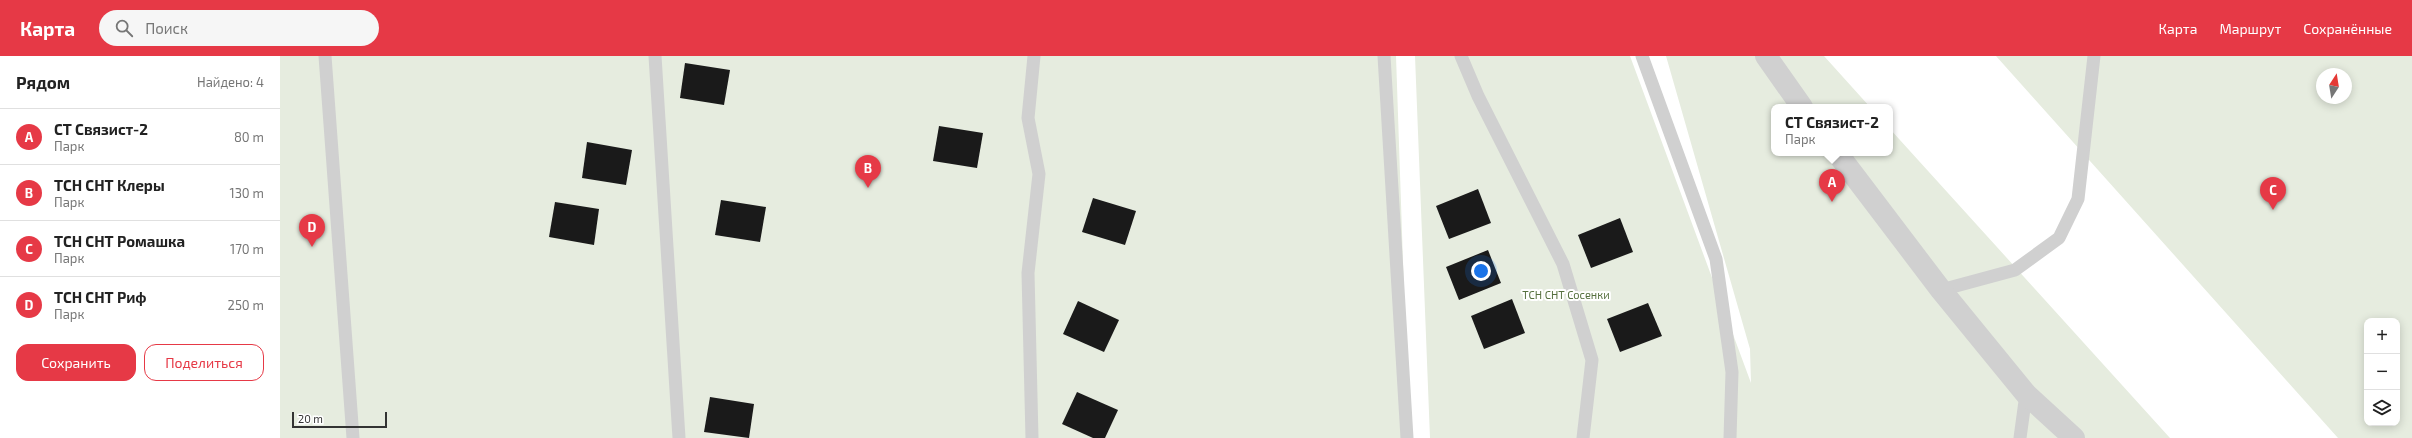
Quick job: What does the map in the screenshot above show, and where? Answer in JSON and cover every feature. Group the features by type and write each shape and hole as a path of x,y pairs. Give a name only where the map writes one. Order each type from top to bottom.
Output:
{"street":[{"path":"1766,56 1800,104"},
{"path":"1839,156 1941,290 2026,394 2074,438"}],"lane":[{"path":"325,56 353,438"},
{"path":"655,56 679,438"},
{"path":"1032,438 1028,273 1039,174 1028,118 1034,56"},
{"path":"1384,56 1408,438"},
{"path":"1461,56 1478,96 1563,264 1592,360 1583,438"},
{"path":"1642,56 1716,259 1732,372 1730,438"},
{"path":"1941,290 2015,270 2059,238 2078,199 2094,56"},
{"path":"2020,438 2026,394"}],"green space":[{"path":"280,56 1396,56 1409,438 280,438"},
{"name":"ТСН СНТ Сосенки","path":"1415,56 1630,56 1751,383 1750,349 1666,56 1824,56 1867,104 1771,104 1771,156 1893,156 1893,132 2170,438 1430,438"},
{"path":"1996,56 2412,56 2412,438 2338,438"}],"building":[{"path":"685,63 730,70 724,105 680,98"},
{"path":"939,126 983,133 977,168 933,161"},
{"path":"587,142 632,150 626,185 582,178"},
{"path":"1478,189 1491,223 1449,239 1436,206"},
{"path":"1093,198 1136,211 1125,245 1082,232"},
{"path":"721,200 766,207 760,242 715,235"},
{"path":"555,202 599,209 594,245 549,237"},
{"path":"1620,218 1633,252 1591,268 1578,235"},
{"path":"1488,250 1501,283 1459,300 1446,267"},
{"path":"1512,299 1525,333 1484,349 1471,316"},
{"path":"1078,301 1119,320 1104,352 1063,334"},
{"path":"1648,303 1662,336 1620,352 1607,319"},
{"path":"1077,392 1118,410 1105,438 1093,438 1062,424"},
{"path":"710,397 754,404 749,438 704,432"}],"place":[{"name":"ТСН СНТ Клеры","path":"868,188"},
{"name":"СТ Связист-2","path":"1832,202"},
{"name":"ТСН СНТ Ромашка","path":"2273,210"},
{"name":"ТСН СНТ Риф","path":"312,247"}]}
